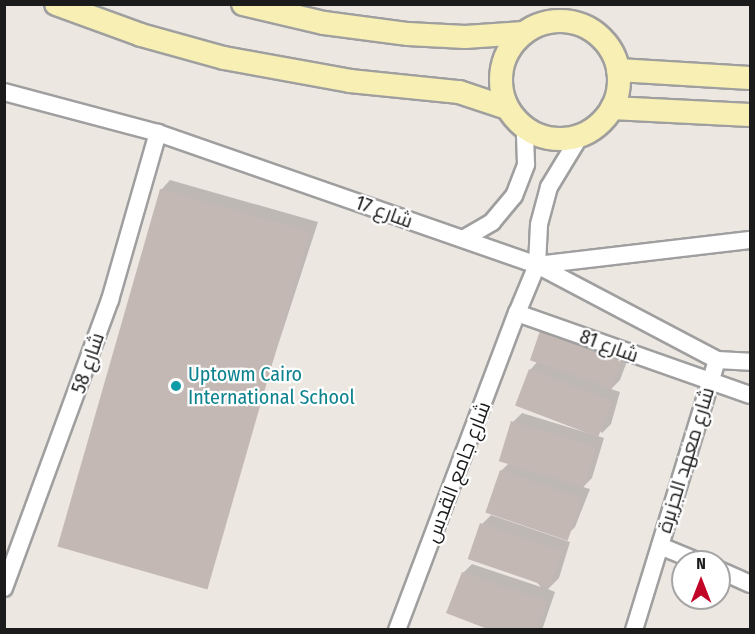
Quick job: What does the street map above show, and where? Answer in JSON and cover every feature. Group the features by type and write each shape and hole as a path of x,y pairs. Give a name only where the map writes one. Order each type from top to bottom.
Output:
{"main road":[{"path":"56,4 141,35 224,58 350,81 459,92 507,108"},
{"path":"243,4 324,23 408,34 465,37 524,33 548,22 587,28 608,46 618,70 618,90 612,108 604,120 580,136 543,137 525,129 507,108 501,88 502,68 510,49 524,33"},
{"path":"618,70 750,78"},
{"path":"612,108 750,116"}],"street":[{"name":"شارع 17","path":"4,92 158,133 537,265 717,360 750,362"},
{"path":"463,239 492,222 514,196 525,164 525,129"},
{"name":"شارع 58","path":"5,587 110,300 158,133"},
{"path":"517,313 537,265 539,225 546,196 558,169 580,136"},
{"path":"537,265 750,240"},
{"name":"شارع 81","path":"517,313 710,383 750,395"},
{"name":"شارع جامع القدس","path":"398,630 517,313"},
{"name":"شارع معهد الجزيرة","path":"634,630 717,360"},
{"path":"660,546 671,551"},
{"path":"731,575 750,584"}],"building":[{"name":"Uptowm Cairo International School","path":"160,189 310,232 207,590 57,547"},
{"path":"541,328 623,356 612,388 530,360"},
{"path":"529,369 612,401 598,437 515,405"},
{"path":"511,421 596,447 584,487 499,461"},
{"path":"500,470 582,498 568,541 485,513"},
{"path":"480,523 562,551 550,587 468,559"},
{"path":"462,572 547,601 537,630 490,630 446,613"}],"place":[{"name":"Uptowm Cairo International School","path":"176,386"}]}
